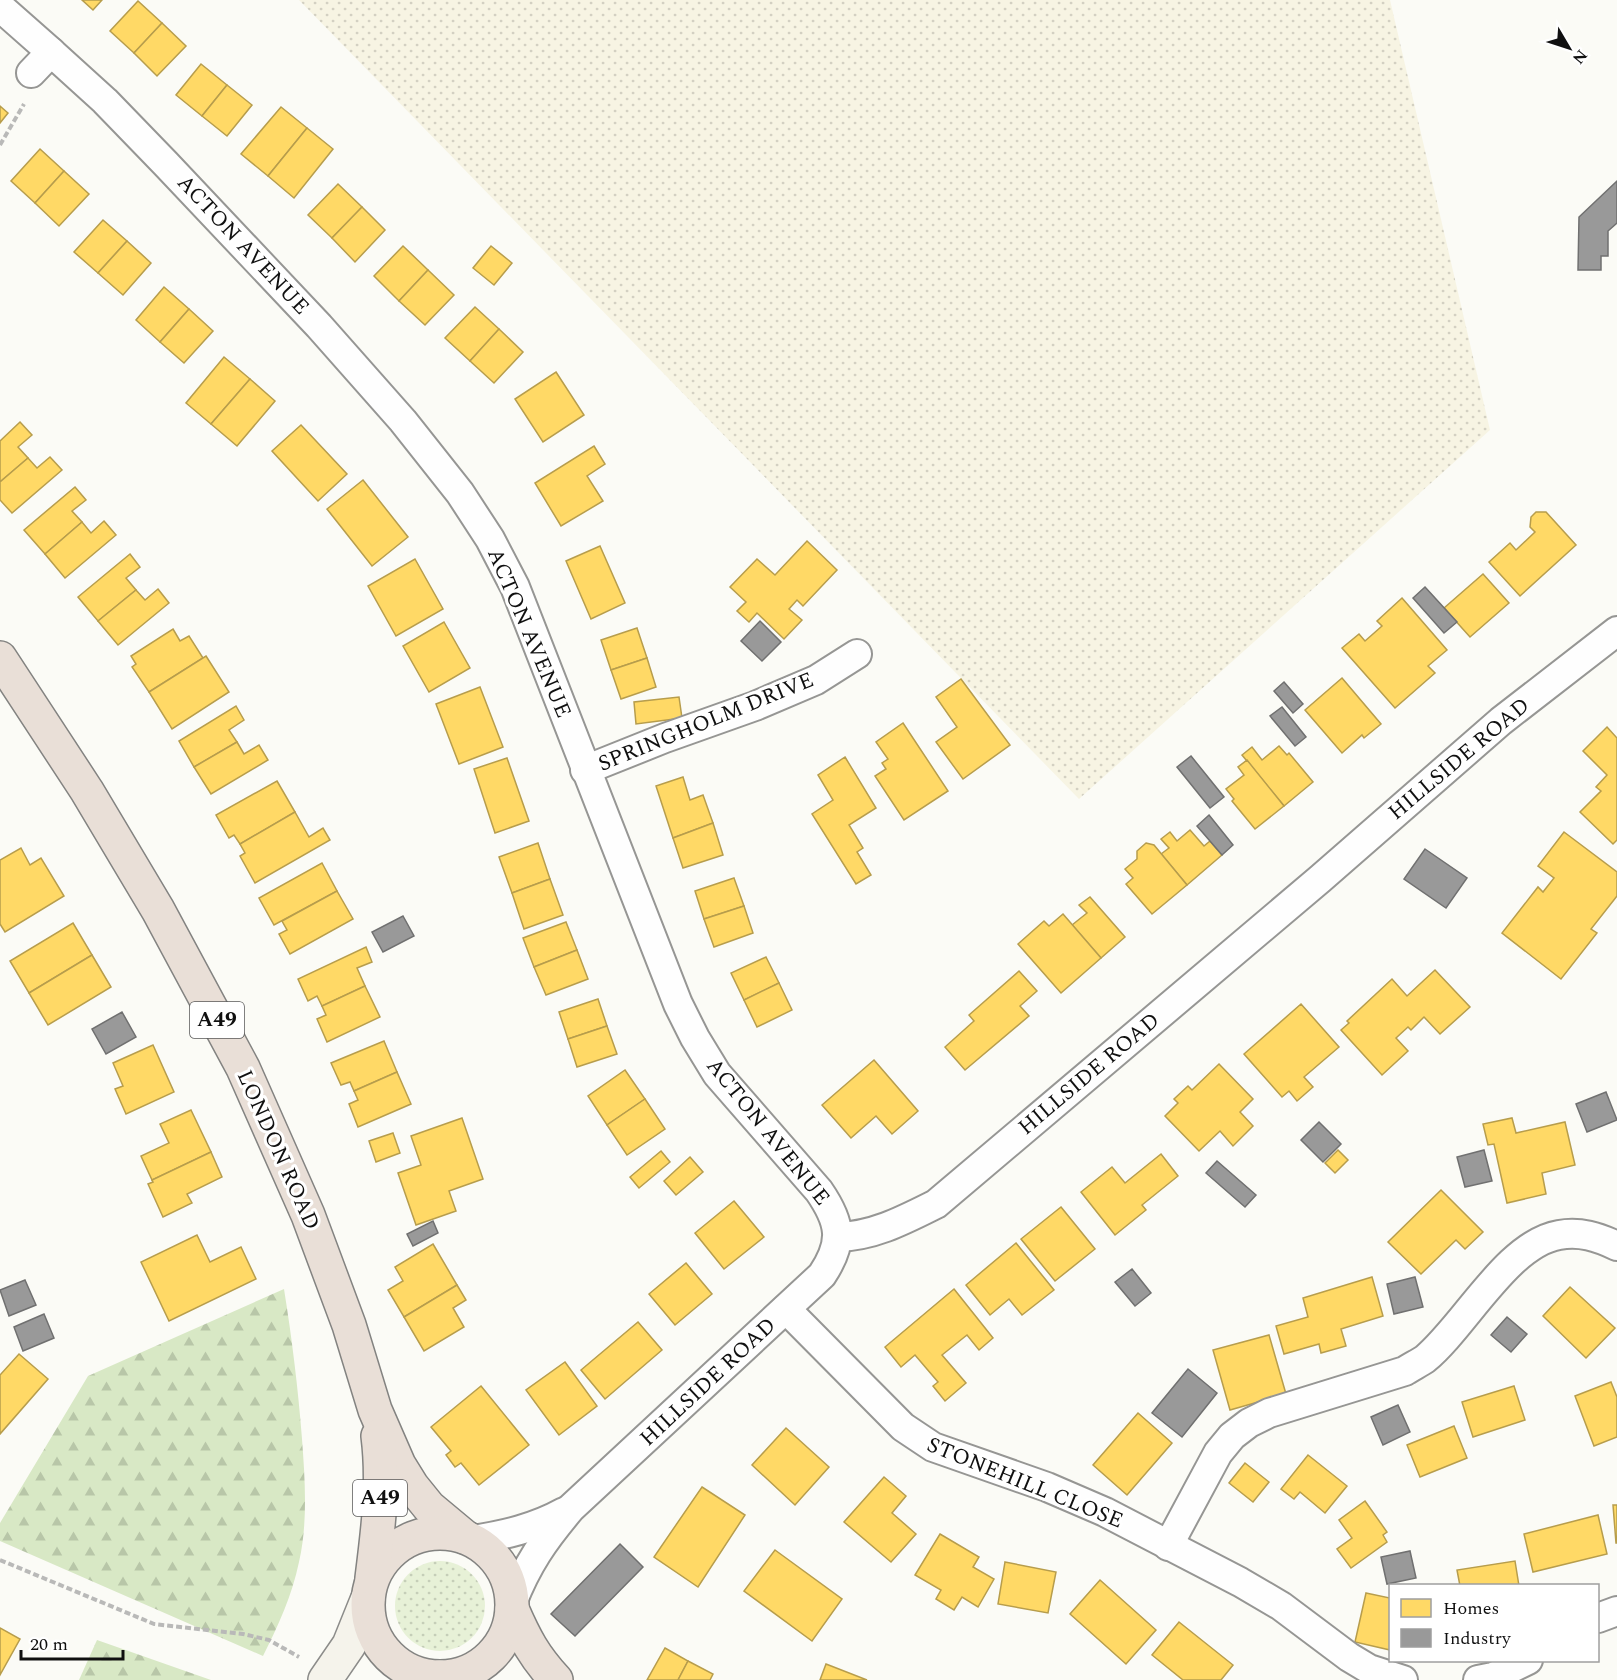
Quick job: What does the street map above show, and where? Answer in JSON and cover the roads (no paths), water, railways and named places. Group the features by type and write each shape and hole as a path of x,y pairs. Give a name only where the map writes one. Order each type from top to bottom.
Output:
{"highway":[{"name":"LONDON ROAD","path":"0,658 87,791 158,910 243,1068 308,1215 349,1324 375,1410 387,1440 412,1486 429,1508 468,1538"},
{"name":"LONDON ROAD","path":"370,1592 379,1524 381,1476 375,1410"},
{"name":"A49","path":"512,1606 507,1632 496,1651 480,1666 447,1679 421,1675 403,1667 387,1654 375,1637 369,1618 370,1592 376,1573 389,1554 408,1541 429,1534 451,1534 468,1538 489,1552 502,1568 510,1586 512,1606 526,1642 556,1680"}],"street":[{"name":"ACTON AVENUE","path":"0,7 128,124 319,326 403,422 460,493 490,539 514,587 678,1004 694,1038 717,1074 739,1101 819,1191 837,1222 838,1237"},
{"path":"31,73 51,52"},
{"name":"HILLSIDE ROAD","path":"512,1606 533,1557 571,1508 822,1275 831,1262 838,1237 856,1236 878,1230 936,1204 1320,879 1501,721 1617,631"},
{"name":"SPRINGHOLM DRIVE","path":"585,770 755,706 816,680 857,654"},
{"path":"1168,1546 1218,1453 1232,1436 1249,1423 1269,1413 1405,1371 1424,1359 1440,1344 1512,1263 1537,1243 1558,1235 1576,1234 1598,1237 1617,1246"},
{"name":"STONEHILL CLOSE","path":"786,1309 903,1427 917,1438 951,1455 1047,1488 1096,1508 1281,1605 1349,1657 1369,1669 1403,1680"},
{"name":"HILLSIDE ROAD","path":"468,1538 524,1530 544,1523 571,1508"},
{"path":"325,1680 349,1645 370,1592"},
{"path":"1599,1618 1617,1611"},
{"path":"1478,1680 1493,1677 1524,1662"}]}
